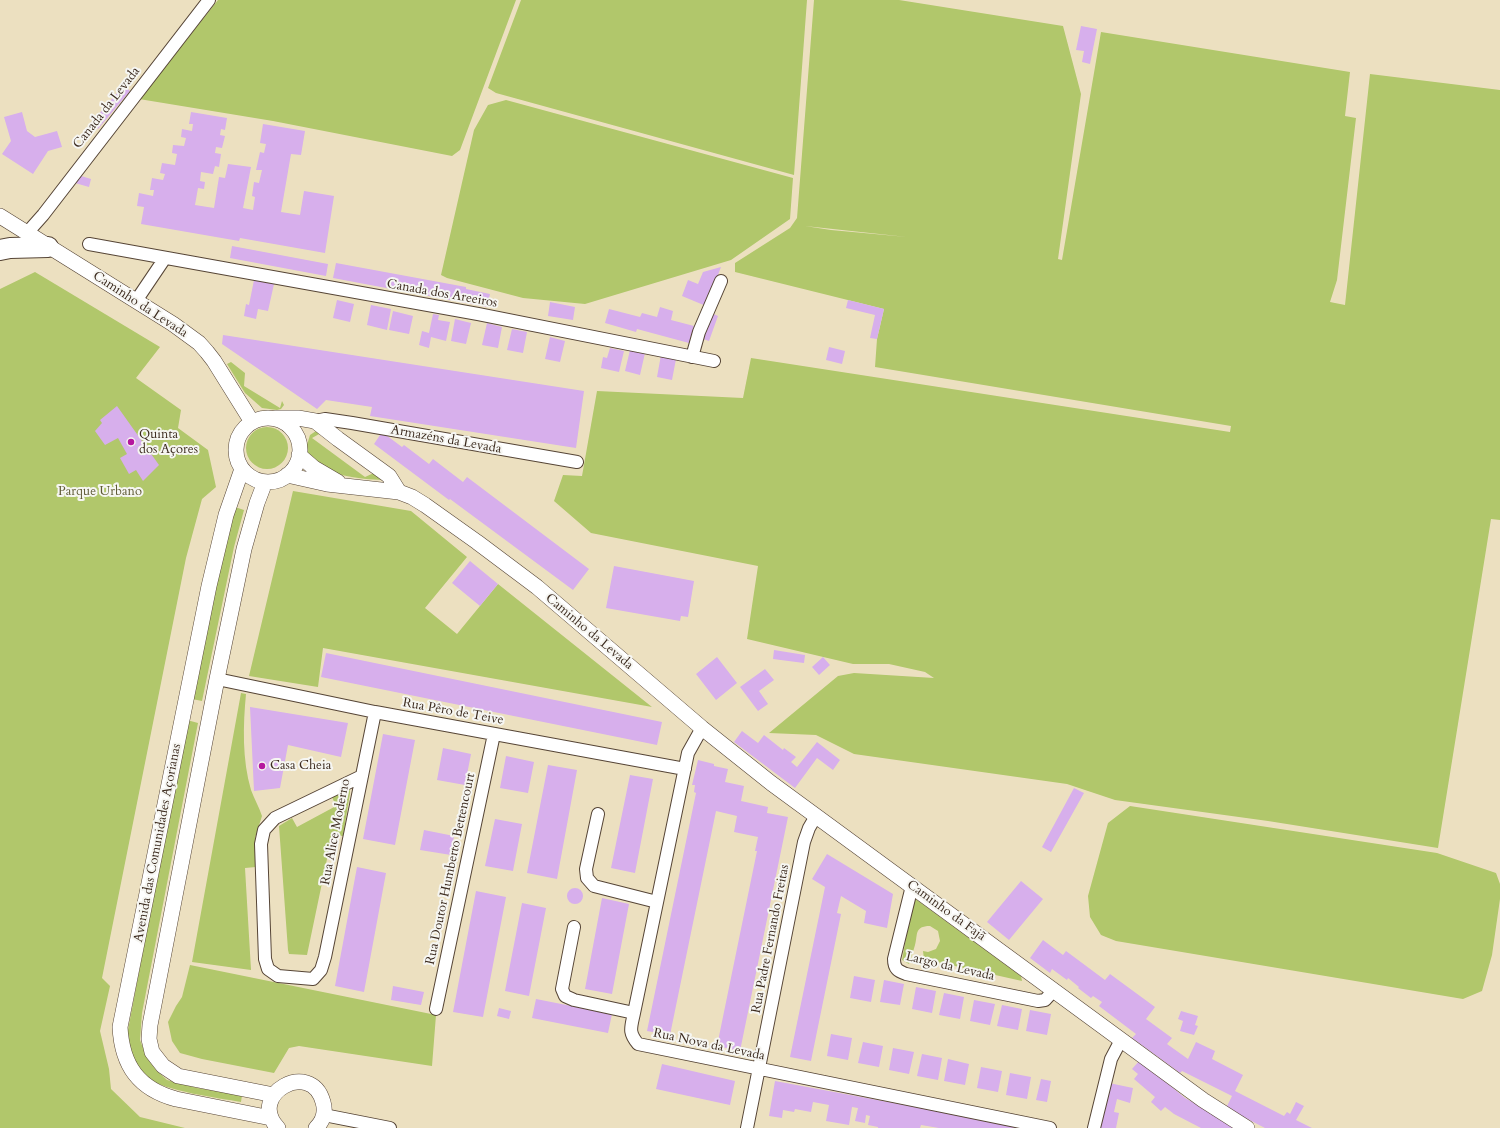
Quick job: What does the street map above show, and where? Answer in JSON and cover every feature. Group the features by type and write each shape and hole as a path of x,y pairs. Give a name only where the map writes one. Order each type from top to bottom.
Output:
{"highway":[{"path":"0,250 10,248 48,247"}],"street":[{"name":"Canada da Levada","path":"27,233 43,215 209,0"},
{"name":"Caminho da Levada","path":"0,216 187,334 207,352 214,361 252,422"},
{"name":"Canada dos Areeiros","path":"89,244 478,314 714,361"},
{"path":"136,301 165,258"},
{"path":"692,357 699,332 721,281"},
{"path":"262,418 272,418 282,421 290,427 296,435 300,445 299,455 295,467 287,475 280,479 265,482 256,480 242,469 236,452 240,434 245,427 262,418"},
{"name":"Armazéns da Levada","path":"272,418 298,418 315,421 325,420 352,423 577,462"},
{"path":"296,435 315,421 389,476 399,492"},
{"name":"Caminho da Levada","path":"299,455 314,468 330,478 348,486"},
{"name":"Avenida das Comunidades Açorianas","path":"242,469 226,515 208,586 122,1019 121,1044 127,1062 137,1077 148,1088 155,1092 176,1099 275,1123"},
{"name":"Caminho da Levada","path":"287,475 320,483 399,492 412,497 443,517 536,587 702,728 771,783"},
{"name":"Avenida das Comunidades Açorianas","path":"265,482 257,503 244,549 217,679 150,1025 149,1039 152,1052 163,1066 178,1076 274,1095 270,1106 275,1123"},
{"name":"Rua Pêro de Teive","path":"217,679 375,712 685,769"},
{"name":"Rua Alice Moderno","path":"362,776 276,818 264,830 261,844 265,959 268,969 278,976 313,979 321,970 325,958 362,776 375,712"},
{"name":"Rua Nova da Levada","path":"702,728 688,753 631,1027 632,1036 638,1044 759,1070 1050,1128"},
{"name":"Rua Doutor Humberto Bettencourt","path":"436,1009 494,734"},
{"name":"Caminho da Fajã","path":"771,783 1203,1100 1247,1128"},
{"path":"598,814 586,869 587,878 594,886 657,902"},
{"name":"Rua Padre Fernando Freitas","path":"747,1128 804,842 809,828 816,816"},
{"name":"Largo da Levada","path":"912,886 894,959 894,965 898,971 906,974 1038,1001 1045,1000 1054,990"},
{"path":"574,927 562,988 565,996 574,1000 634,1013"},
{"path":"1094,1128 1111,1059 1121,1040"},
{"path":"274,1095 280,1088 295,1082 303,1082 318,1091 322,1098 324,1115 316,1128"},
{"path":"324,1115 390,1128"}],"green space":[{"path":"218,0 516,0 460,150 452,156 273,121 139,99"},
{"path":"521,0 807,0 794,175 496,93 488,88"},
{"path":"814,0 899,0 1063,26 1081,94 1058,259 1062,260 1101,32 1350,72 1345,116 1356,118 1337,280 1330,302 1345,305 1370,74 1500,90 1500,520 1491,519 1438,848 1268,821 1115,800 1067,784 854,754 816,735 769,733 838,676 854,673 934,678 925,672 889,664 853,664 747,639 758,566 591,533 554,501 563,475 582,476 597,391 743,398 751,358 1230,432 1231,426 875,367 877,339 884,309 735,272 735,263 790,228 797,218","holes":["805,226 907,237 831,230"]},
{"path":"506,100 793,178 790,219 731,260 585,304 523,298 447,278 441,275 474,130 488,105"},
{"name":"Parque Urbano","path":"35,272 160,347 136,378 181,410 178,428 208,450 216,487 202,499 186,558 102,978 110,986 100,1031 109,1069 111,1089 140,1117 185,1128 0,1128 0,289"},
{"path":"231,362 245,373 244,386 280,408 282,401 284,405 281,409 277,410 262,408 245,393 227,364"},
{"path":"263,427 271,427 279,430 285,436 288,448 285,460 279,466 271,469 263,469 255,466 249,460 246,452 246,444 249,436 255,430"},
{"path":"316,431 321,433 312,438 365,477 376,472 386,480 348,476 319,467 312,461 306,448 310,435"},
{"path":"293,491 411,511 467,557 425,608 457,634 498,584 652,707 323,648 318,687 249,676"},
{"path":"235,507 244,510 234,547 202,701 192,699 224,546"},
{"path":"241,693 246,694 244,730 248,779 262,816 255,838 256,867 245,868 251,970 192,962"},
{"path":"187,720 198,723 142,1013 140,1040 147,1058 156,1070 167,1080 197,1088 242,1095 241,1102 192,1093 156,1083 143,1074 136,1064 129,1047 127,1035"},
{"path":"347,788 350,789 350,793 343,836 332,835 307,955 289,954 279,826 292,818 297,827 336,806 332,797"},
{"path":"1130,806 1437,853 1496,873 1500,884 1500,899 1492,955 1482,991 1463,999 1116,941 1101,935 1090,917 1088,896 1108,823"},
{"path":"913,900 917,900 1021,976 1022,981 924,959 923,951 928,952 936,949 940,941 938,931 930,926 925,926 919,929 909,964 902,960"},
{"path":"190,965 436,1015 432,1066 299,1046 289,1048 274,1073 202,1059 180,1053 172,1041 168,1022 182,997"}],"building":[{"path":"1081,26 1097,29 1090,64 1082,62 1084,51 1076,50"},
{"path":"124,85 130,91 98,129 91,123"},
{"path":"22,112 27,131 35,137 57,131 62,147 48,151 33,174 2,154 11,141 4,117"},
{"path":"191,112 227,118 225,130 221,129 220,135 225,136 222,148 216,147 215,153 221,154 219,167 215,166 213,174 201,172 200,181 205,182 204,189 198,188 195,205 214,208 219,177 225,178 228,164 251,167 243,208 253,210 255,197 252,196 254,182 259,183 262,170 256,170 260,152 264,153 266,144 260,143 263,124 305,131 301,155 291,154 281,212 300,215 304,191 334,196 325,253 240,238 239,241 141,224 144,207 137,206 139,193 153,196 154,190 150,190 152,178 163,180 165,174 160,173 162,163 175,165 177,154 172,153 173,145 184,146 186,138 181,137 182,129 192,131 193,124 189,124"},
{"path":"78,175 91,179 89,187 75,183"},
{"path":"232,246 328,264 326,276 230,258"},
{"path":"336,263 466,287 466,289 490,294 487,307 333,278"},
{"path":"721,267 706,306 682,296 688,280 698,284 703,272"},
{"path":"254,280 274,284 268,311 258,309 256,319 244,316 246,304 249,305"},
{"path":"337,300 354,304 350,322 333,318"},
{"path":"848,300 884,309 877,339 870,338 875,315 846,308"},
{"path":"550,302 575,307 573,320 548,316"},
{"path":"371,305 391,309 387,330 367,325"},
{"path":"660,307 673,311 671,320 694,326 689,343 637,329 636,332 605,323 609,309 640,317 642,313 657,317"},
{"path":"393,311 413,316 409,334 389,330"},
{"path":"709,312 718,316 709,341 700,338"},
{"path":"433,314 439,315 438,320 450,322 446,341 431,337 429,348 419,345 422,331 429,333"},
{"path":"455,319 471,323 466,344 451,341"},
{"path":"487,323 502,327 498,348 482,345"},
{"path":"512,329 527,332 523,353 507,350"},
{"path":"223,335 584,391 576,448 370,416 372,407 326,400 317,409 222,344"},
{"path":"550,337 565,341 560,362 545,359"},
{"path":"829,347 845,351 842,364 826,360"},
{"path":"610,348 624,351 619,372 601,368 603,357 607,358"},
{"path":"630,350 645,353 640,375 625,371"},
{"path":"661,355 676,359 672,380 657,377"},
{"name":"Quinta dos Açores","path":"117,406 159,465 143,481 136,470 129,474 120,458 127,454 118,438 105,445 95,431 102,423 100,420"},
{"path":"382,432 402,447 404,445 429,464 433,459 463,482 467,477 589,569 573,590 374,444"},
{"path":"470,561 498,584 480,606 452,583"},
{"path":"614,566 694,581 688,617 681,616 680,621 606,608"},
{"path":"774,650 805,655 804,663 773,659"},
{"path":"326,653 662,722 657,745 321,677"},
{"path":"717,657 737,683 716,700 696,674"},
{"path":"823,657 830,665 819,675 812,667"},
{"path":"765,669 774,680 759,691 768,704 758,711 740,687"},
{"path":"250,707 348,723 341,757 288,745 280,788 254,791"},
{"path":"742,731 758,743 764,735 783,750 784,748 796,757 791,762 797,767 817,742 840,760 833,770 817,758 795,788 734,742"},
{"path":"383,734 415,740 395,845 363,839"},
{"path":"443,748 471,754 465,785 437,780"},
{"path":"506,756 534,762 528,793 500,788"},
{"path":"698,760 728,769 725,782 744,786 741,801 768,807 767,813 788,817 740,1051 717,1046 757,851 755,851 758,837 734,832 737,816 716,811 670,1035 647,1031 696,793 694,792 695,785 692,785"},
{"path":"548,765 577,770 557,879 527,873"},
{"path":"630,775 653,779 635,873 611,868"},
{"path":"1074,788 1084,793 1051,852 1042,847"},
{"path":"495,819 522,824 513,871 485,866"},
{"path":"424,830 454,836 451,855 420,850"},
{"path":"827,854 893,894 887,928 864,923 866,911 841,896 837,913 841,914 811,1061 790,1057 825,887 812,879"},
{"path":"357,867 386,873 364,992 335,986"},
{"path":"1021,881 1043,899 1009,940 987,922"},
{"path":"575,888 581,890 583,896 581,902 575,904 569,902 567,896 569,890"},
{"path":"476,891 506,897 483,1017 453,1012"},
{"path":"602,898 629,904 612,994 585,989"},
{"path":"522,903 546,908 529,996 505,991"},
{"path":"1043,940 1063,955 1066,951 1105,980 1110,974 1155,1007 1146,1019 1172,1038 1167,1044 1188,1059 1196,1042 1215,1051 1212,1059 1243,1075 1235,1091 1284,1116 1287,1112 1290,1114 1296,1102 1304,1106 1296,1120 1312,1128 1265,1128 1226,1108 1232,1096 1182,1071 1180,1073 1132,1038 1136,1034 1099,1006 1102,1002 1093,996 1091,998 1068,978 1067,980 1052,969 1050,973 1030,958"},
{"path":"854,976 875,980 871,1002 850,998"},
{"path":"884,980 904,984 900,1005 880,1002"},
{"path":"393,986 424,992 421,1005 391,1000"},
{"path":"916,987 936,991 932,1013 912,1009"},
{"path":"944,993 964,997 960,1019 939,1015"},
{"path":"536,999 612,1014 608,1033 532,1018"},
{"path":"974,1000 995,1004 990,1025 970,1021"},
{"path":"1002,1005 1022,1009 1018,1030 997,1026"},
{"path":"499,1008 511,1011 509,1019 497,1016"},
{"path":"1030,1010 1051,1014 1047,1035 1026,1031"},
{"path":"1181,1011 1198,1016 1195,1025 1198,1026 1194,1035 1180,1031 1183,1021 1178,1019"},
{"path":"831,1034 852,1038 848,1060 827,1056"},
{"path":"863,1042 883,1046 879,1067 858,1063"},
{"path":"893,1048 914,1052 909,1074 889,1070"},
{"path":"922,1054 942,1058 938,1080 917,1076"},
{"path":"948,1059 969,1064 965,1085 944,1081"},
{"path":"1140,1060 1185,1098 1240,1128 1201,1128 1174,1114 1165,1107 1161,1111 1151,1102 1155,1097 1134,1079 1138,1074 1132,1069"},
{"path":"662,1064 735,1081 730,1105 656,1089"},
{"path":"981,1067 1002,1071 998,1092 977,1088"},
{"path":"1010,1073 1031,1077 1027,1099 1006,1095"},
{"path":"1041,1079 1051,1081 1047,1102 1036,1100"},
{"path":"775,1081 1023,1128 939,1128 921,1125 920,1128 878,1128 868,1125 870,1116 866,1115 865,1123 855,1121 858,1108 852,1107 849,1125 826,1121 829,1105 813,1102 811,1112 795,1109 794,1112 783,1110 782,1118 769,1116"},
{"path":"1109,1083 1133,1088 1130,1103 1117,1099 1114,1112 1119,1113 1116,1128 1099,1128"}],"place":[{"name":"Quinta dos Açores","path":"131,442"},
{"name":"Casa Cheia","path":"262,766"}]}
